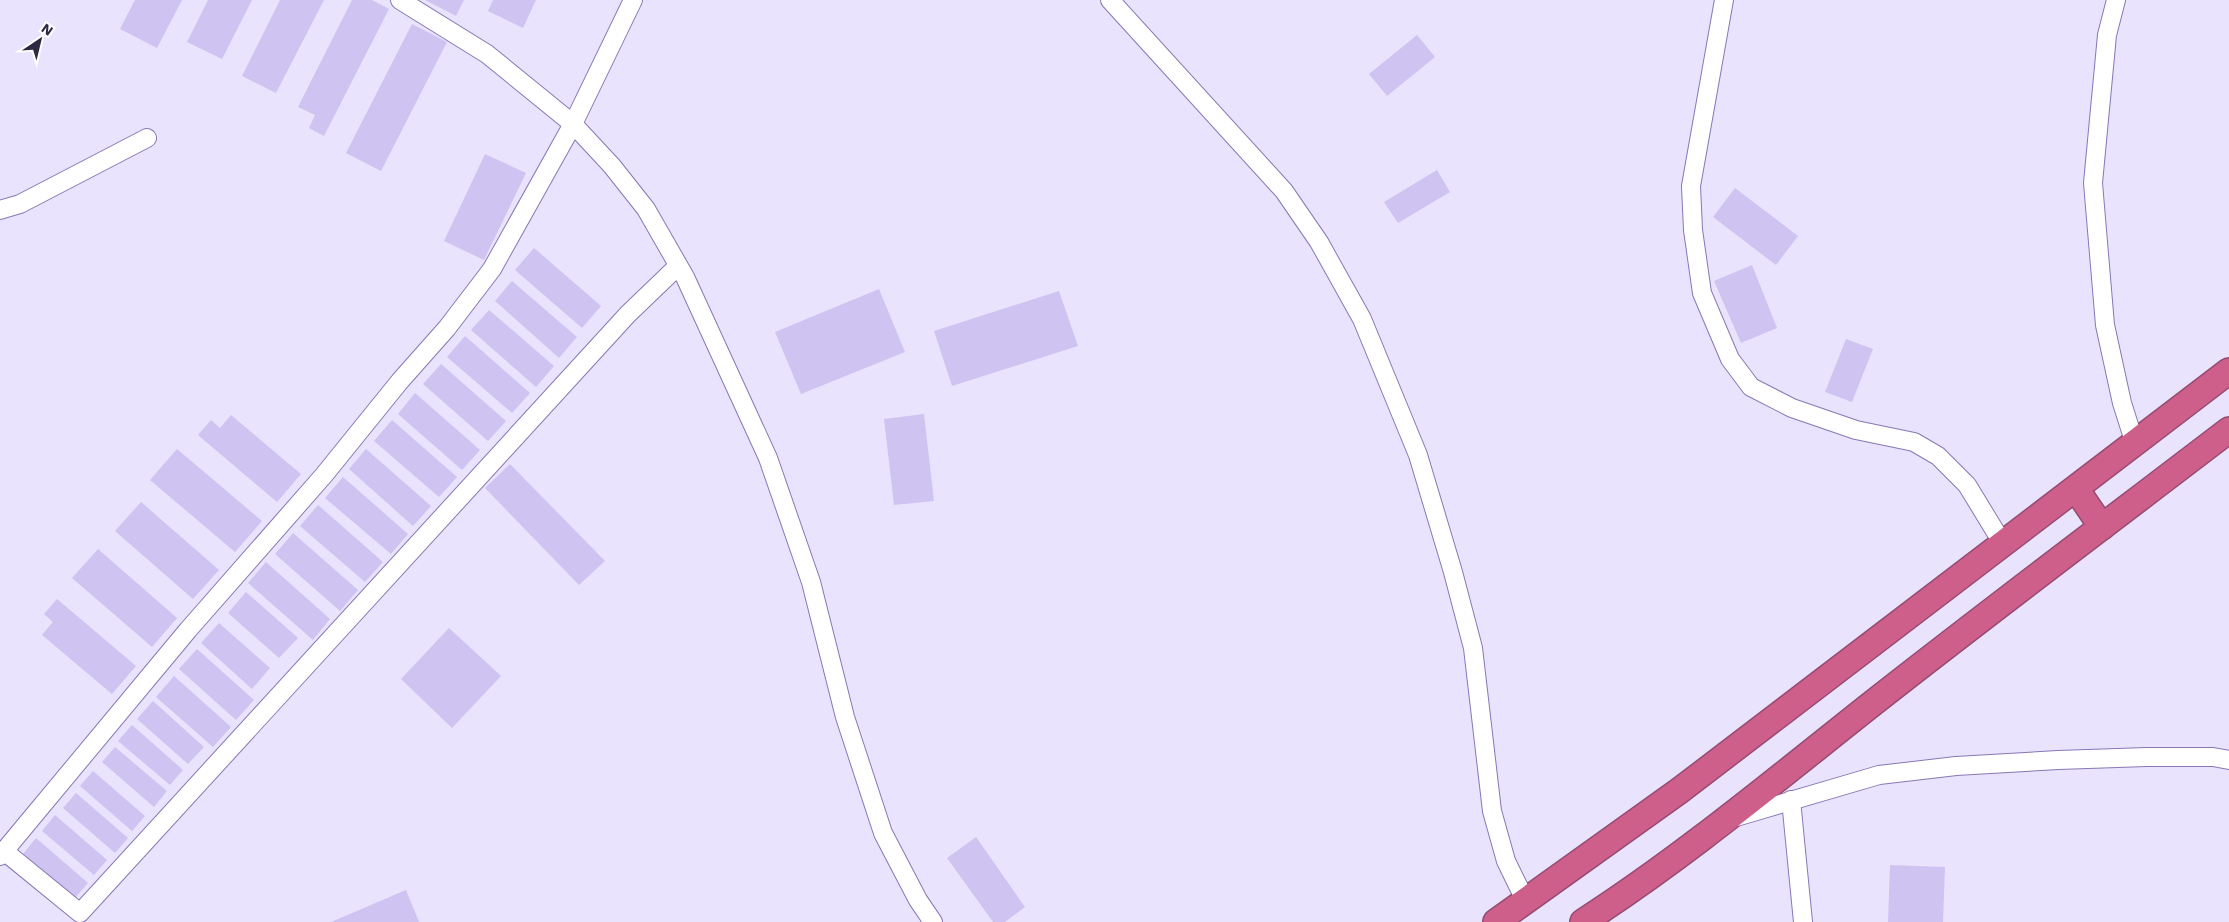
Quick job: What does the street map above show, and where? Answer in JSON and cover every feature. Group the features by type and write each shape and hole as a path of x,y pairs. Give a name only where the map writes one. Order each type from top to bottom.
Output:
{"highway":[{"path":"1496,922 1679,791 2076,490 2229,371"},
{"path":"1583,922 1628,893 1726,820 2229,430"},
{"path":"2076,490 2102,527"}],"street":[{"path":"400,0 487,54 573,124 612,166 646,209 678,266 768,458 810,582 846,717 883,832 918,900 932,922"},
{"path":"633,0 573,124 492,269 448,328 400,381 324,475 90,746 2,853 80,914 628,314 678,266"},
{"path":"1110,0 1284,191 1320,242 1362,319 1418,455 1453,572 1473,648 1492,811 1506,861 1526,902"},
{"path":"1724,0 1691,186 1693,230 1702,293 1730,359 1750,387 1792,408 1856,430 1914,442 1938,456 1966,484 2003,544"},
{"path":"2116,0 2108,35 2093,183 2105,325 2122,404 2134,444"},
{"path":"0,210 20,204 146,138"},
{"path":"1726,820 1879,775 1956,766 2146,757 2214,757 2229,760"},
{"path":"1791,800 1803,922"}],"building":[{"path":"135,0 182,0 157,48 120,29"},
{"path":"208,0 252,0 222,59 187,42"},
{"path":"280,0 324,0 276,93 242,76"},
{"path":"352,0 372,0 389,9 324,136 309,128 315,115 298,107"},
{"path":"425,0 464,0 456,16"},
{"path":"493,0 536,0 523,28 488,11"},
{"path":"412,24 447,42 381,171 346,153"},
{"path":"1417,35 1435,57 1387,96 1369,74"},
{"path":"485,154 526,173 484,260 444,241"},
{"path":"1437,170 1450,192 1398,223 1384,202"},
{"path":"1735,188 1798,236 1776,265 1713,217"},
{"path":"534,248 601,306 582,328 515,270"},
{"path":"1752,265 1777,328 1741,343 1714,281"},
{"path":"512,281 577,337 559,358 495,301"},
{"path":"879,289 905,352 801,394 775,332"},
{"path":"1059,291 1078,346 952,386 934,331"},
{"path":"489,310 554,366 536,387 471,330"},
{"path":"465,336 530,393 512,413 447,357"},
{"path":"1846,339 1873,349 1852,402 1825,392"},
{"path":"441,364 506,421 488,441 423,384"},
{"path":"415,393 480,450 462,470 398,414"},
{"path":"924,414 934,501 894,505 884,419"},
{"path":"231,415 301,474 277,502 198,435 211,420 220,428"},
{"path":"392,420 457,477 439,497 374,441"},
{"path":"177,449 262,521 235,552 150,480"},
{"path":"366,449 431,506 413,526 349,469"},
{"path":"510,464 605,561 579,585 485,488"},
{"path":"343,477 408,534 391,554 325,498"},
{"path":"141,502 219,570 193,599 115,531"},
{"path":"318,505 383,562 365,582 300,526"},
{"path":"293,533 358,590 340,611 275,554"},
{"path":"98,549 177,618 152,647 72,578"},
{"path":"266,562 330,619 313,640 248,583"},
{"path":"246,592 298,638 279,658 228,613"},
{"path":"57,599 136,666 112,694 42,635 53,622 44,614"},
{"path":"219,623 270,668 252,689 201,643"},
{"path":"449,628 501,676 452,728 401,679"},
{"path":"197,649 254,700 236,720 179,669"},
{"path":"174,676 231,727 213,747 156,697"},
{"path":"153,701 204,747 188,764 137,719"},
{"path":"132,725 183,770 170,785 118,741"},
{"path":"115,747 167,791 154,807 102,762"},
{"path":"93,771 145,816 132,831 80,786"},
{"path":"76,793 128,838 115,853 63,808"},
{"path":"55,815 107,860 94,875 42,831"},
{"path":"976,837 1025,907 1005,922 993,922 947,858"},
{"path":"36,838 88,883 75,898 23,854"},
{"path":"1890,865 1945,867 1943,922 1888,922"},
{"path":"406,890 419,922 331,922"}]}
